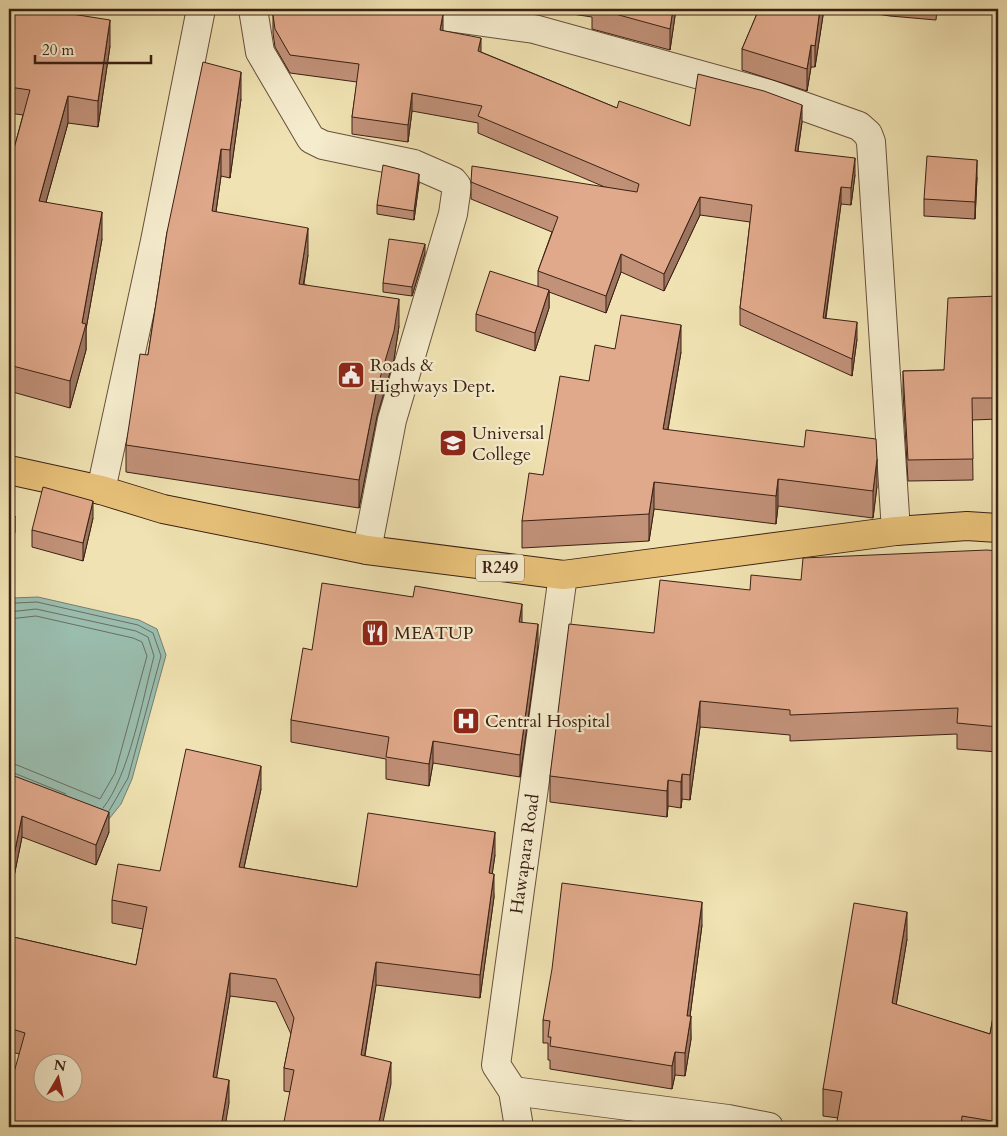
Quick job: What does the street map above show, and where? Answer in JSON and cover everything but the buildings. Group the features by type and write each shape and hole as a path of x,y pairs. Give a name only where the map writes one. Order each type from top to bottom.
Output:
{"main road":[{"name":"R249","path":"9,470 101,490 163,509 367,550 563,575 896,531 967,526 998,528"}],"street":[{"path":"101,490 155,241 201,9"},
{"path":"253,9 260,52 311,139 323,145 414,164 453,181 457,186 453,214 392,420 367,550"},
{"path":"390,9 534,29 769,94 850,122 868,134 871,142 896,531"},
{"name":"Hawapara Road","path":"519,1127 513,1091 496,1065 563,575"},
{"path":"513,1091 728,1119 769,1127"}],"water":[{"path":"38,597 139,620 157,629 166,655 132,779 121,804 109,819 98,820 9,781 9,604 12,598"}],"place":[{"name":"Roads & Highways Dept.","path":"351,375"},
{"name":"Universal College","path":"453,443"},
{"name":"MEATUP","path":"375,633"},
{"name":"Central Hospital","path":"466,721"}]}
